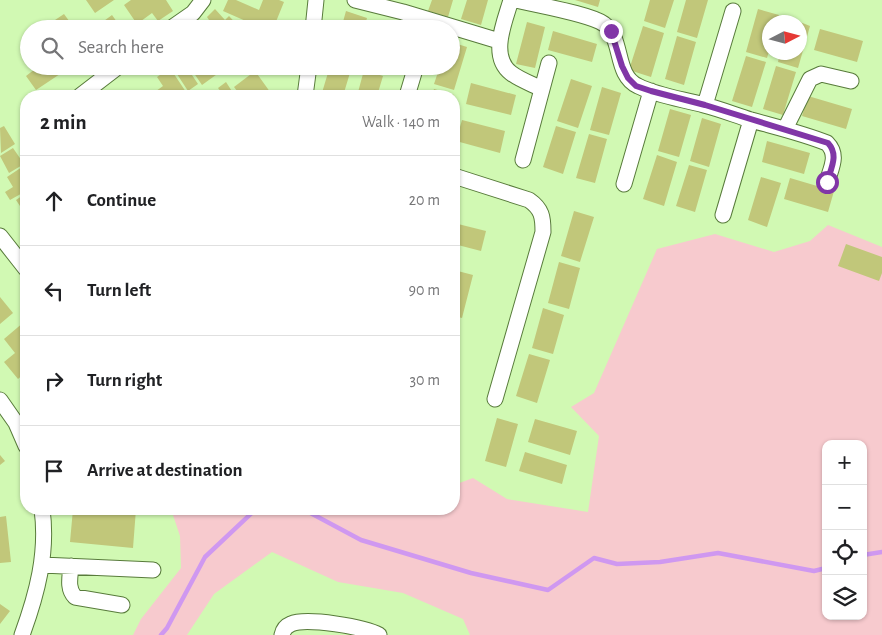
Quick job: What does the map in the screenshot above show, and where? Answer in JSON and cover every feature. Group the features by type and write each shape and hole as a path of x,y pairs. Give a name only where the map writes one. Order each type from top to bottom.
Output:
{"street":[{"path":"182,20 193,12 203,0"},
{"path":"314,20 316,0"},
{"path":"356,0 405,6 421,20"},
{"path":"511,0 499,41 502,62 511,74 542,89"},
{"path":"516,0 584,16 604,24 611,31 622,66 628,78 636,86 828,143 832,148 834,156 827,182"},
{"path":"705,105 733,11"},
{"path":"460,32 499,41"},
{"path":"523,160 549,63"},
{"path":"785,129 806,86 816,75 821,74 851,81"},
{"path":"88,90 107,75"},
{"path":"306,90 308,75"},
{"path":"410,90 414,75"},
{"path":"624,184 651,91"},
{"path":"723,215 752,120"},
{"path":"460,178 522,197 536,205 542,212 543,232 494,400"},
{"path":"0,236 20,261"},
{"path":"0,400 20,417"},
{"path":"22,635 31,609 42,565 44,544 42,515"},
{"path":"42,565 153,570"},
{"path":"70,566 70,588 71,593 75,597 122,606"},
{"path":"282,635 284,630 292,623 304,621 357,627 370,630 379,635"}],"shaded area":[{"path":"828,225 882,247 882,635 470,635 463,619 403,593 338,582 272,552 214,594 187,635 133,635 141,619 181,568 180,536 173,515 460,515 460,483 473,478 507,499 588,512 599,436 571,407 594,393 657,249 715,234 774,252 810,241"}],"building":[{"path":"86,0 114,0 95,13"},
{"path":"131,0 166,0 173,11 160,20 157,20 152,13 142,20 134,20 124,5"},
{"path":"228,0 236,0 259,10 263,0 279,0 284,2 277,20 244,20 223,11"},
{"path":"432,0 453,0 448,17 428,11"},
{"path":"467,0 488,0 481,25 461,19"},
{"path":"575,0 600,0 598,7"},
{"path":"650,0 674,0 665,28 644,21"},
{"path":"686,0 708,0 697,38 677,32"},
{"path":"215,9 225,20 209,20 207,17"},
{"path":"758,9 779,15 762,15 762,57 746,52"},
{"path":"346,11 367,18 366,20 344,20"},
{"path":"64,14 68,20 55,20"},
{"path":"112,15 116,20 105,20"},
{"path":"527,22 545,27 535,68 516,64"},
{"path":"807,25 810,26 807,36"},
{"path":"643,26 664,33 651,77 629,70"},
{"path":"820,29 863,41 857,62 814,50"},
{"path":"553,31 597,44 592,62 548,50"},
{"path":"677,36 696,42 684,85 665,79"},
{"path":"460,45 467,47 460,70"},
{"path":"746,56 766,62 752,107 732,101"},
{"path":"778,60 800,60 798,68 778,62"},
{"path":"776,66 796,72 783,115 763,109"},
{"path":"27,75 58,75 36,90 26,76"},
{"path":"160,75 175,75 185,90 158,90 163,86 157,77"},
{"path":"178,75 192,75 198,84 187,90"},
{"path":"195,75 216,75 202,85"},
{"path":"250,75 258,75 269,90 236,90 234,87"},
{"path":"327,75 349,75 345,90 323,90"},
{"path":"363,75 383,76 379,90 359,90"},
{"path":"437,75 459,75 454,90 434,84"},
{"path":"571,79 592,86 578,128 557,121"},
{"path":"226,82 231,90 220,90 218,88"},
{"path":"471,83 516,95 511,115 466,104"},
{"path":"602,87 621,93 609,135 590,130"},
{"path":"808,96 852,109 846,129 802,116"},
{"path":"670,109 691,115 679,157 658,151"},
{"path":"702,118 721,124 709,167 690,161"},
{"path":"462,120 505,131 500,153 460,142"},
{"path":"4,126 15,144 1,153 0,128"},
{"path":"556,126 576,132 563,174 543,167"},
{"path":"589,134 607,139 595,183 576,178"},
{"path":"767,141 810,153 804,174 762,162"},
{"path":"13,148 20,158 20,166 9,173 0,156"},
{"path":"657,155 677,162 664,206 643,199"},
{"path":"689,165 707,170 695,212 676,206"},
{"path":"20,168 20,194 10,200 5,192 13,187 7,177"},
{"path":"761,177 781,183 767,227 748,220"},
{"path":"790,178 834,191 828,212 784,199"},
{"path":"20,197 20,206 16,200"},
{"path":"574,211 594,217 580,262 561,256"},
{"path":"460,224 486,231 481,251 460,246"},
{"path":"846,244 882,257 882,273 879,281 838,266"},
{"path":"559,262 580,268 569,309 548,303"},
{"path":"460,272 473,275 462,318 460,318"},
{"path":"0,297 13,313 0,324"},
{"path":"543,308 564,315 553,354 532,348"},
{"path":"20,325 20,377 18,379 4,362 15,353 4,339"},
{"path":"529,354 550,360 537,403 516,396"},
{"path":"497,418 518,424 506,467 485,461"},
{"path":"535,419 577,431 570,455 528,442"},
{"path":"525,452 567,465 562,484 519,471"},
{"path":"0,455 5,461 0,465"},
{"path":"72,515 136,515 133,548 70,542"},
{"path":"6,516 11,562 0,563 0,517"},
{"path":"0,604 10,611 0,624"}],"waterway":[{"path":"161,635 167,628 205,557 250,515"},
{"path":"314,515 361,540 471,573 548,590 594,558 617,564 660,562 718,553 814,571 822,569"},
{"path":"867,554 882,552"}],"route":[{"path":"611,31 622,66 628,78 636,86 828,143 832,148 834,156 827,182"}]}
